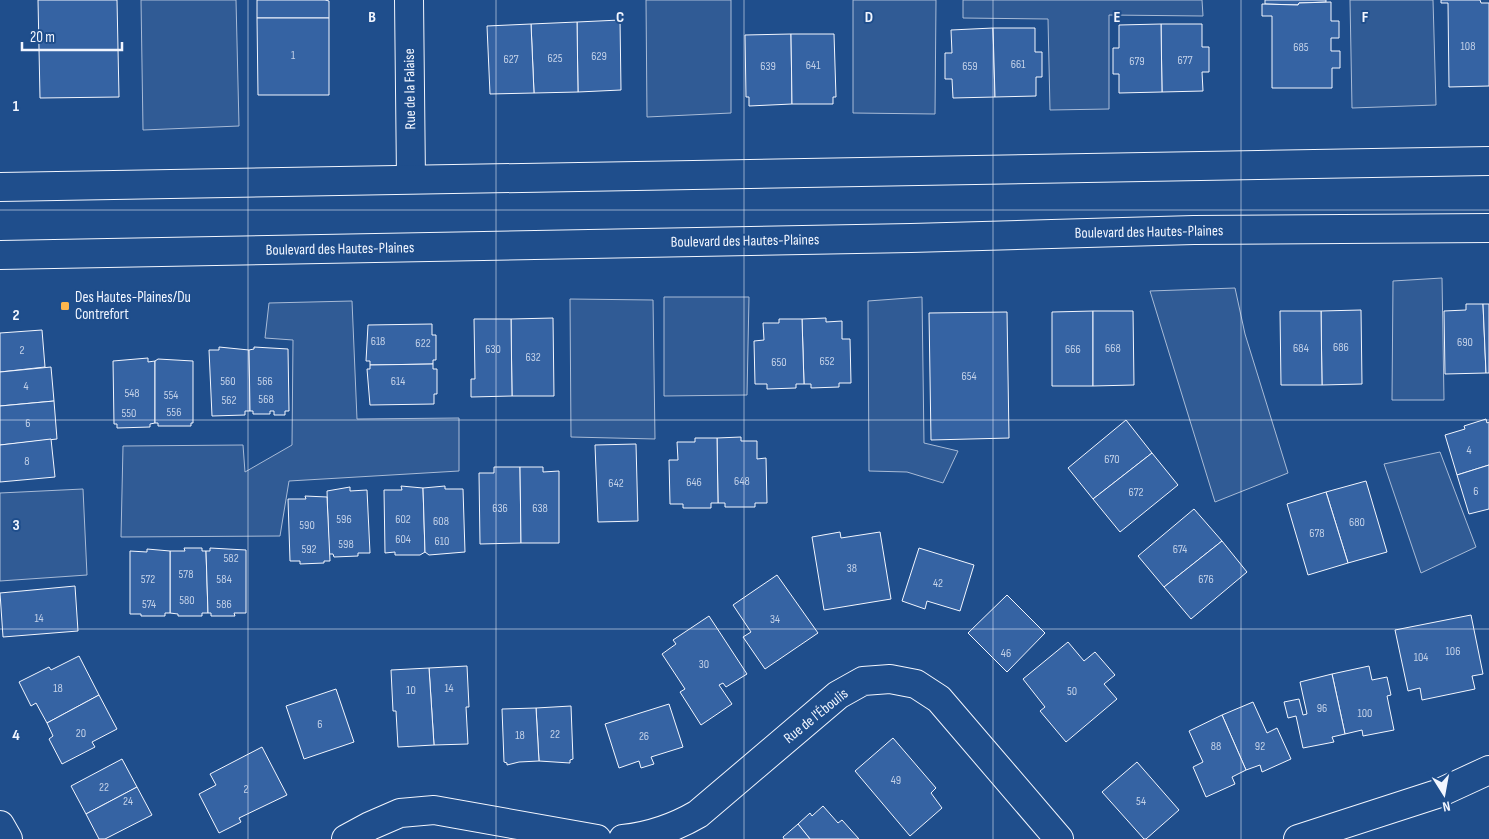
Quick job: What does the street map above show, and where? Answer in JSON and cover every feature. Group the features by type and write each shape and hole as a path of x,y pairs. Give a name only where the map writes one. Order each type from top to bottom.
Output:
{"street":[{"name":"Rue de la Falaise","path":"409,0 411,178"},
{"path":"0,187 411,178 1489,161"},
{"name":"Boulevard des Hautes-Plaines","path":"0,255 901,238 1194,230 1489,228"},
{"name":"Rue de l'Éboulis","path":"623,839 643,837 674,828 698,814 838,695 863,681 890,678 916,684 939,699 1059,839"},
{"path":"1298,839 1437,794 1489,770"},
{"path":"346,839 400,813 434,810 597,839"},
{"path":"0,826 8,839"}],"shaded area":[{"path":"141,0 236,0 239,126 143,130"},
{"path":"646,0 731,0 731,113 647,117"},
{"path":"853,0 936,0 935,114 853,113"},
{"path":"963,0 1202,0 1203,16 1109,15 1109,109 1050,110 1048,19 963,18"},
{"path":"1350,0 1433,0 1436,105 1352,108"},
{"path":"1442,278 1444,400 1392,400 1393,281"},
{"path":"1235,288 1245,334 1288,473 1215,502 1150,291"},
{"path":"664,297 749,297 747,395 664,396"},
{"path":"922,297 924,443 958,451 943,483 907,472 869,471 868,301"},
{"path":"570,299 653,300 655,439 571,437"},
{"path":"352,301 357,419 459,418 459,471 289,481 280,536 121,537 123,446 243,445 245,472 292,445 293,340 265,338 269,303"},
{"path":"1440,452 1476,547 1421,573 1384,464"},
{"path":"83,489 87,575 0,581 0,493"}],"building":[{"path":"38,0 117,0 119,97 40,98"},
{"path":"257,0 329,1 329,18 257,18"},
{"path":"1265,0 1326,0 1326,2 1299,3 1298,5 1265,4"},
{"path":"1441,0 1480,0 1481,3 1489,3 1489,86 1449,87 1448,3 1441,3"},
{"path":"1331,2 1331,21 1339,21 1339,38 1331,38 1331,51 1340,51 1340,68 1332,68 1332,88 1272,88 1272,16 1262,16 1262,4 1298,5 1299,3"},
{"path":"257,18 329,18 329,95 258,95"},
{"path":"620,20 621,90 578,92 577,22"},
{"path":"577,22 578,92 534,93 531,24"},
{"path":"531,24 534,93 490,94 487,26"},
{"path":"1161,24 1202,24 1202,47 1209,47 1209,72 1202,72 1203,91 1162,92"},
{"path":"1161,24 1162,92 1119,93 1119,74 1113,74 1113,48 1119,48 1119,25"},
{"path":"993,28 995,97 953,98 952,79 945,79 945,53 952,53 951,30"},
{"path":"993,28 1035,28 1035,52 1042,52 1042,77 1036,77 1036,96 995,97"},
{"path":"791,34 792,104 749,106 749,97 746,97 745,35"},
{"path":"791,34 834,34 836,97 833,97 833,104 792,104"},
{"path":"1466,304 1483,304 1486,373 1445,374 1444,311 1466,310"},
{"path":"1483,304 1489,304 1489,373 1486,373"},
{"path":"1361,310 1362,384 1322,385 1321,311"},
{"path":"1093,311 1093,386 1052,386 1052,312"},
{"path":"1093,311 1133,311 1134,385 1093,386"},
{"path":"1280,311 1321,311 1322,385 1281,385"},
{"path":"1007,312 1009,438 931,440 929,313"},
{"path":"553,318 554,396 512,396 511,319"},
{"path":"826,318 826,322 842,321 842,339 850,339 851,383 839,383 839,387 811,388 811,384 804,384 802,319"},
{"path":"474,319 511,319 512,396 471,397 471,379 475,379"},
{"path":"779,319 802,319 804,384 796,384 796,388 767,389 767,384 755,384 754,341 764,340 763,323 779,323"},
{"path":"432,324 432,335 436,335 436,360 433,360 433,364 370,365 370,361 366,361 368,325"},
{"path":"42,330 45,367 0,372 0,333"},
{"path":"219,347 249,350 250,411 245,411 245,415 212,416 209,350 219,350"},
{"path":"254,347 288,349 289,411 285,411 285,415 274,415 274,411 270,411 270,414 253,414 253,411 250,411 249,350 254,349"},
{"path":"148,358 148,362 155,361 155,423 150,424 150,427 117,428 117,424 114,424 113,361"},
{"path":"158,359 193,361 193,423 191,423 191,426 158,426 158,423 155,423 155,361"},
{"path":"433,364 433,369 437,369 437,394 434,394 434,404 370,405 367,369 370,369 370,365"},
{"path":"51,367 54,401 0,406 0,372"},
{"path":"54,401 57,439 0,445 0,406"},
{"path":"1486,419 1487,423 1489,422 1489,465 1457,475 1445,435 1465,429 1464,426"},
{"path":"1126,420 1152,453 1093,499 1068,468"},
{"path":"741,437 741,441 757,441 757,459 766,458 767,503 755,503 755,507 725,507 725,503 718,503 717,438"},
{"path":"695,438 717,438 718,503 711,503 711,508 683,508 683,504 670,504 669,460 678,460 677,442 695,442"},
{"path":"51,439 55,477 0,482 0,445"},
{"path":"636,444 638,521 598,522 595,445"},
{"path":"1152,453 1178,485 1120,532 1093,499"},
{"path":"1489,465 1489,509 1469,514 1457,475"},
{"path":"494,467 520,467 521,543 480,544 479,473 494,473"},
{"path":"520,467 543,467 543,472 559,471 559,543 521,543"},
{"path":"1366,481 1387,552 1348,563 1326,492"},
{"path":"401,486 423,488 425,552 420,555 395,555 395,552 385,553 384,490 402,490"},
{"path":"445,486 445,489 463,489 465,552 429,555 425,552 423,488"},
{"path":"350,487 350,491 367,490 370,553 358,553 358,556 334,557 333,554 329,554 327,491"},
{"path":"1326,492 1348,563 1308,575 1287,504"},
{"path":"305,496 327,497 330,561 324,561 324,563 300,564 300,561 290,561 288,499 306,499"},
{"path":"1194,509 1222,541 1164,587 1138,556"},
{"path":"840,532 841,538 880,532 891,599 824,610 812,537"},
{"path":"1222,541 1247,572 1191,619 1164,587"},
{"path":"184,548 202,548 202,551 206,551 208,613 202,613 202,616 178,616 178,614 170,613 170,551 185,551"},
{"path":"210,548 246,550 246,613 234,613 235,616 211,616 211,613 208,613 206,551 210,551"},
{"path":"919,548 974,565 960,611 927,601 925,609 902,601"},
{"path":"147,549 170,551 170,613 165,613 165,616 130,614 130,551 147,552"},
{"path":"777,575 818,633 765,669 743,637 751,632 733,605"},
{"path":"75,586 78,631 3,637 0,593"},
{"path":"1007,595 1045,633 1007,672 968,633"},
{"path":"1471,615 1483,674 1472,676 1475,689 1422,700 1420,688 1408,691 1395,630"},
{"path":"709,616 747,674 726,687 723,683 719,685 732,704 701,725 680,692 685,689 662,654 676,644 673,640"},
{"path":"1068,642 1084,661 1095,652 1115,675 1104,684 1117,699 1066,742 1040,711 1045,707 1023,679"},
{"path":"79,656 99,695 47,723 36,703 31,706 19,682 49,667 51,670"},
{"path":"467,666 469,707 466,707 468,744 434,745 429,668"},
{"path":"1369,666 1372,680 1387,677 1391,695 1387,696 1394,730 1363,736 1362,730 1345,734 1332,674"},
{"path":"429,668 434,745 398,747 396,711 393,711 391,670"},
{"path":"1332,674 1345,734 1332,737 1334,742 1303,748 1296,716 1288,718 1284,702 1299,699 1303,715 1307,714 1300,682"},
{"path":"336,689 354,742 304,759 286,706"},
{"path":"99,695 117,729 92,742 95,747 62,764 49,739 53,736 47,723"},
{"path":"1253,702 1267,733 1277,728 1291,759 1262,772 1260,765 1246,770 1222,715"},
{"path":"669,704 683,747 651,757 654,764 641,768 639,761 619,768 605,724"},
{"path":"571,706 573,759 570,760 570,763 539,761 536,708"},
{"path":"536,708 539,761 507,765 504,762 502,709"},
{"path":"1222,715 1246,770 1232,777 1235,784 1206,797 1193,767 1203,762 1189,731"},
{"path":"893,738 936,788 931,793 942,808 910,836 855,771"},
{"path":"262,747 287,795 239,818 241,822 219,833 199,794 216,785 210,774"},
{"path":"122,759 137,787 86,814 71,786"},
{"path":"1137,762 1179,810 1146,839 1102,792"},
{"path":"137,787 152,815 105,839 99,839 86,814"},
{"path":"823,806 838,823 842,820 859,839 810,839 798,824 810,813 812,816"},
{"path":"798,824 810,839 784,839 783,837"}],"place":[{"name":"Des Hautes-Plaines/Du Contrefort","path":"65,306"}]}
